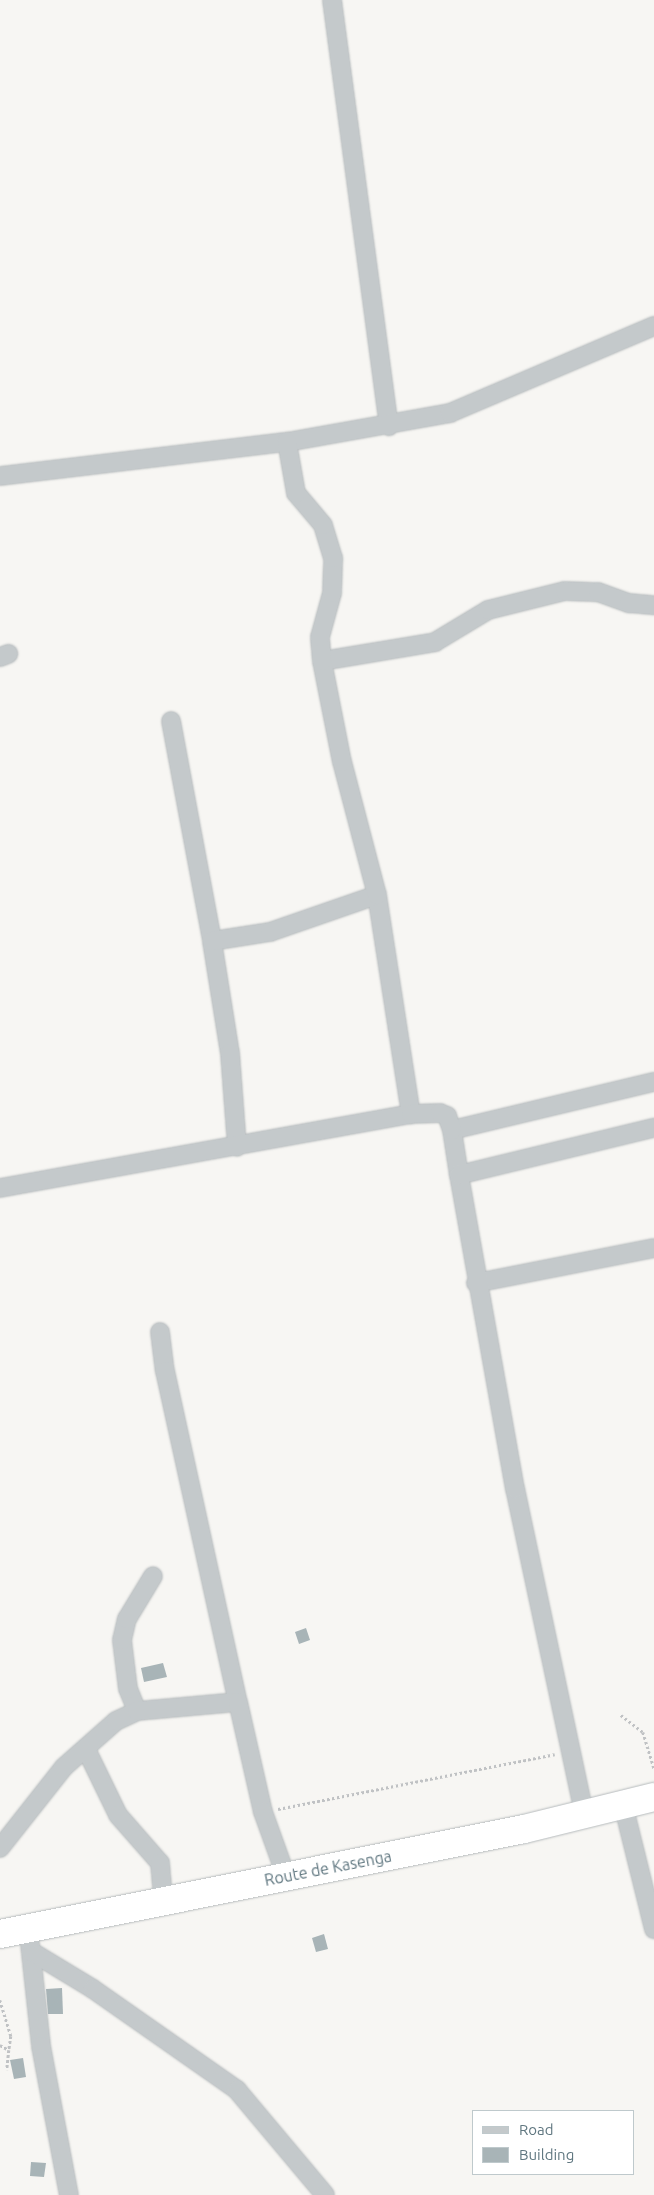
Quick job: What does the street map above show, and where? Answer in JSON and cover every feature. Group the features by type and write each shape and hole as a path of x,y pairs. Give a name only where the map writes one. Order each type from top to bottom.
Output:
{"highway":[{"name":"Route de Kasenga","path":"0,1934 29,1940 163,1900 286,1876 654,1797"}],"street":[{"path":"332,0 389,426"},
{"path":"0,476 286,442 389,426 450,413 654,326"},
{"path":"286,442 296,493 323,525 333,558 332,593 320,637 322,661 342,762 377,895 411,1114"},
{"path":"322,661 435,642 488,610 565,590 598,592 629,603 654,605"},
{"path":"170,720 212,941 230,1053 237,1147"},
{"path":"212,941 270,932 377,895"},
{"path":"452,1130 654,1082"},
{"path":"0,1188 237,1147 411,1114 440,1113 447,1116 452,1130 476,1283 584,1813"},
{"path":"459,1175 654,1128"},
{"path":"476,1283 654,1248"},
{"path":"160,1332 165,1371 263,1812 286,1876"},
{"path":"137,1711 128,1689 122,1640 127,1619 153,1576"},
{"path":"0,1848 64,1767 116,1721 137,1711 238,1702"},
{"path":"86,1749 118,1815 160,1863 163,1900"},
{"path":"623,1804 654,1929"},
{"path":"29,1940 41,2046 69,2195"},
{"path":"29,1940 94,1989 237,2090 325,2195"}],"path":[{"path":"621,1715 643,1732 654,1768"},
{"path":"263,1812 571,1751"},
{"path":"0,2000 11,2036 7,2070"},
{"path":"0,2045 9,2050"}],"building":[{"path":"306,1628 310,1640 299,1644 295,1632"},
{"path":"163,1663 167,1677 144,1682 141,1668"},
{"path":"324,1934 328,1949 316,1952 312,1938"},
{"path":"62,1988 63,2014 48,2014 46,1989"},
{"path":"23,2058 26,2077 14,2079 10,2060"},
{"path":"31,2162 46,2163 44,2177 30,2176"}]}
